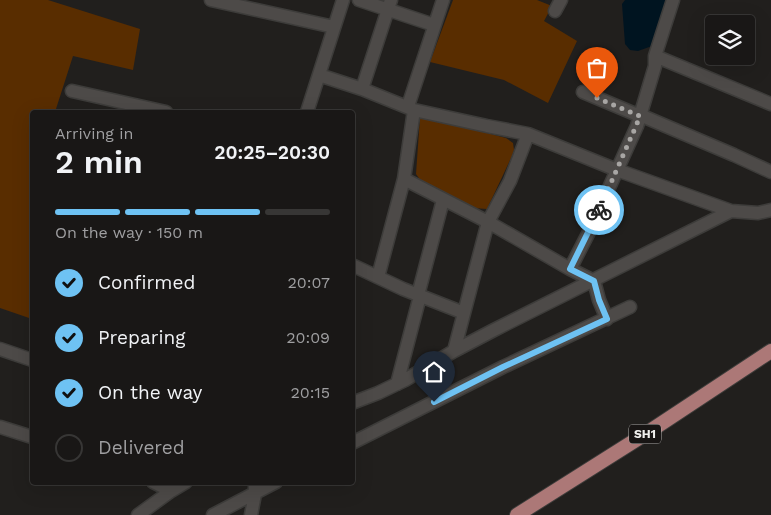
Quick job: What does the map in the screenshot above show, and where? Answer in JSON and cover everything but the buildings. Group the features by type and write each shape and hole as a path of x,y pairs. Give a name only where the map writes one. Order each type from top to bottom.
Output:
{"main road":[{"name":"SH1","path":"517,515 771,351"}],"street":[{"path":"211,0 334,27"},
{"path":"309,110 342,0"},
{"path":"359,0 390,5 434,25"},
{"path":"378,277 404,179 411,108 434,25 443,0"},
{"path":"570,269 589,232 636,126 673,0"},
{"path":"362,89 390,5"},
{"path":"655,56 771,104"},
{"path":"318,75 362,89 411,108 528,134 617,170 732,211 758,213 771,210"},
{"path":"72,91 157,110"},
{"path":"583,92 771,172"},
{"path":"454,351 488,222 510,181 528,134"},
{"path":"404,179 488,222 594,281 607,319"},
{"path":"397,384 444,200"},
{"path":"355,402 397,384 492,331 732,211"},
{"path":"355,267 419,296 464,313"},
{"path":"355,441 503,367 630,307"},
{"path":"0,349 30,359"},
{"path":"0,427 30,436"},
{"path":"159,485 172,491"},
{"path":"138,515 181,485"},
{"path":"213,515 255,488"},
{"path":"251,515 255,488"}],"shaded area":[{"path":"0,0 48,0 140,29 133,70 73,56 56,110 30,110 30,318 0,308"},
{"path":"453,0 537,0 552,6 544,21 577,41 548,103 504,80 430,62"},
{"path":"420,117 506,138 513,143 514,150 512,156 487,209 473,208 423,184 416,174"}],"water":[{"path":"625,0 670,0 652,46 638,51 630,50 625,44 622,4"}],"way so far":[{"path":"597,98 640,116 599,210"}],"route":[{"path":"434,402 503,367 607,319 594,281 570,269 599,210"}]}
